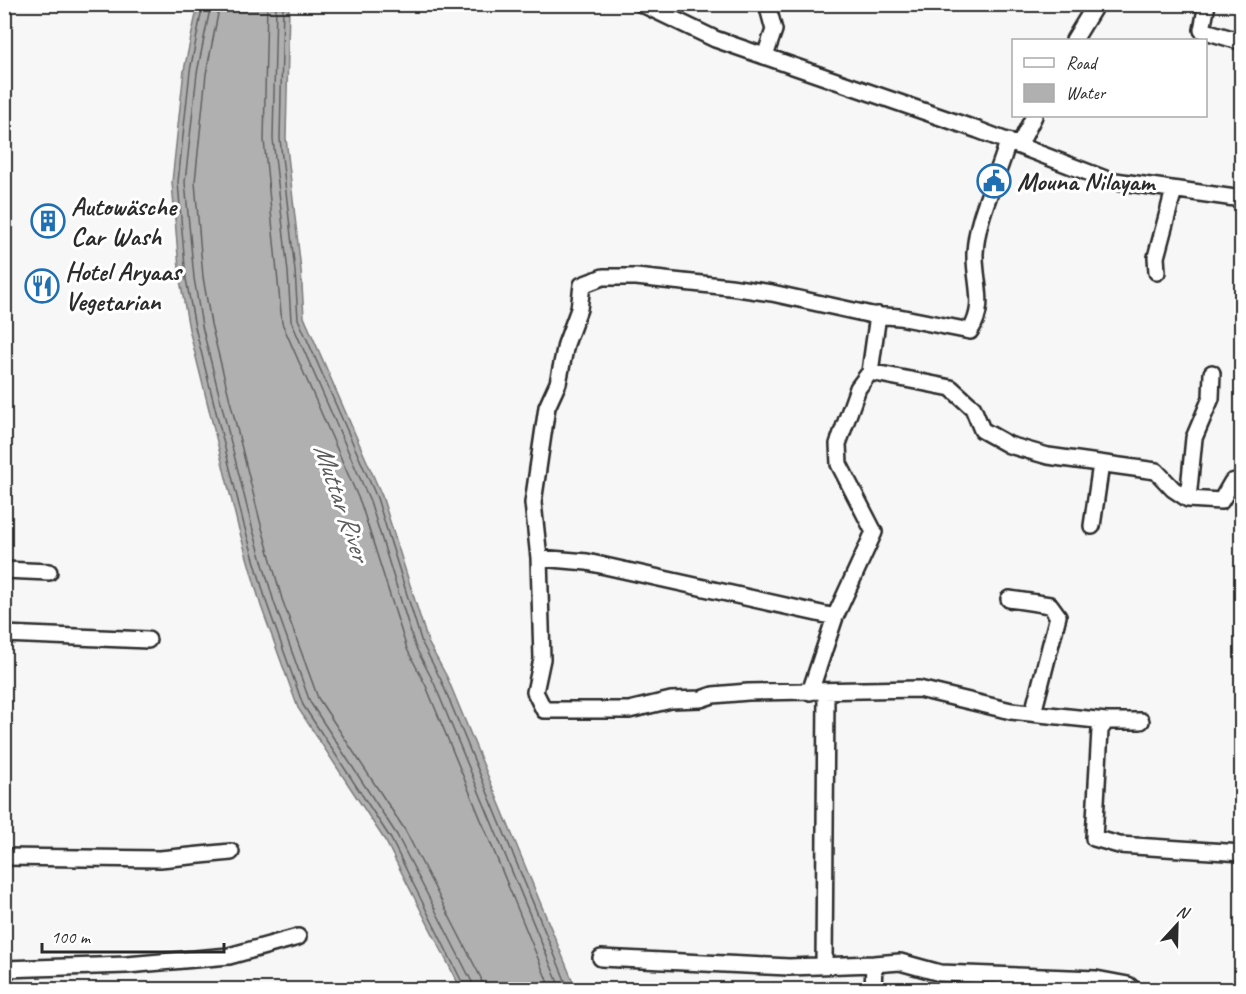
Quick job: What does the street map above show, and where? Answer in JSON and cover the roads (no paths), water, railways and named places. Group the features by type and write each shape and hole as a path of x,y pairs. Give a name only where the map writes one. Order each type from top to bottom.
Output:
{"street":[{"path":"642,4 714,39 1013,143 1108,180 1242,199"},
{"path":"765,56 774,30 768,4"},
{"path":"1075,39 1096,4"},
{"path":"1207,4 1202,30 1242,42"},
{"path":"1033,117 1013,143 988,192 975,254 979,317 970,331 772,293 636,277 603,277 582,285 579,309 566,344 558,383 548,407 533,503 539,558 542,659 535,692 544,710 628,710 671,700 701,699 713,695 919,689 1011,711 1106,721 1141,721"},
{"path":"1157,272 1156,257 1174,190"},
{"path":"810,692 835,616 874,532 839,464 838,444 858,388 870,372 878,315"},
{"path":"870,372 951,388 973,408 982,430 995,439 1048,456 1156,471 1173,489 1188,499 1221,501 1232,482 1242,479"},
{"path":"1188,499 1194,438 1210,398 1212,373"},
{"path":"1092,526 1101,464"},
{"path":"539,558 587,562 835,616"},
{"path":"4,570 49,572"},
{"path":"1009,598 1050,605 1058,616 1033,713"},
{"path":"4,634 148,640"},
{"path":"824,966 826,693"},
{"path":"1106,721 1100,730 1094,838 1140,847 1242,853"},
{"path":"4,857 160,859 231,852"},
{"path":"4,969 127,965 229,956 298,937"},
{"path":"601,958 789,968 900,962 940,974 1096,978 1128,985 1134,990"},
{"path":"873,990 874,964"}],"water":[{"name":"Muttar River","path":"198,5 289,5 286,138 304,317 382,496 428,642 447,677 576,989 461,989 386,842 298,708 261,606 238,526 189,329 180,280 172,182 184,70"}],"place":[{"name":"Mouna Nilayam","path":"994,181"},
{"name":"Autowäsche Car Wash","path":"48,221"},
{"name":"Hotel Aryaas Vegetarian","path":"42,286"}]}
